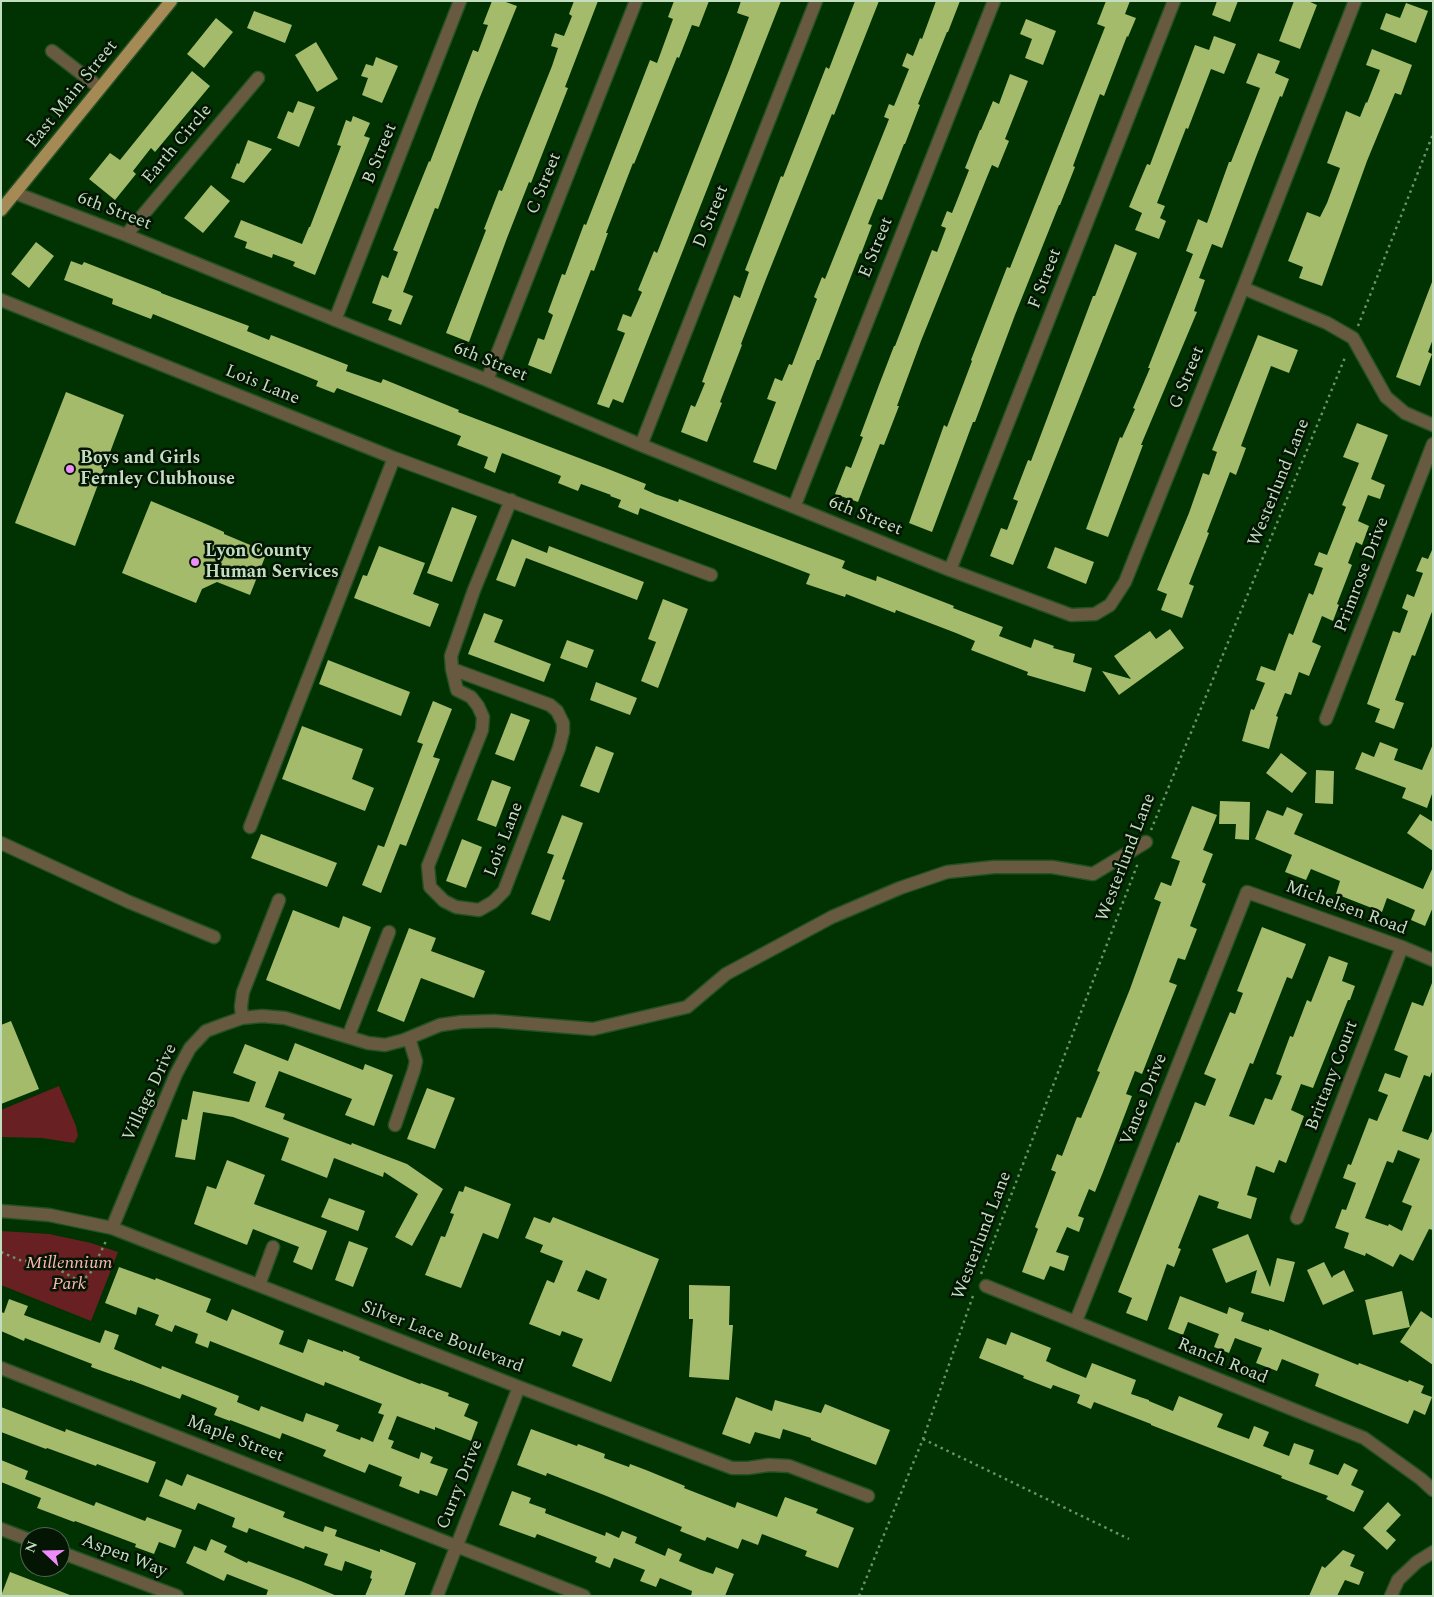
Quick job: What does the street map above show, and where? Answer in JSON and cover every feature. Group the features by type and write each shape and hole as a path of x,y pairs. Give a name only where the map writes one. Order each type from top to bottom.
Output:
{"main road":[{"name":"East Main Street","path":"1,210 172,1"}],"street":[{"name":"B Street","path":"335,320 460,1"},
{"name":"C Street","path":"487,380 636,1"},
{"name":"D Street","path":"640,445 816,1"},
{"name":"E Street","path":"794,508 994,1"},
{"name":"F Street","path":"950,570 1174,1"},
{"name":"G Street","path":"950,570 1071,615 1095,614 1110,605 1125,582 1243,288 1354,1"},
{"path":"52,51 100,88"},
{"name":"Earth Circle","path":"126,235 258,78"},
{"name":"6th Street","path":"15,193 126,235 487,380 640,445 950,570"},
{"path":"1243,288 1327,323 1353,338 1386,397 1405,413 1433,425"},
{"name":"Lois Lane","path":"1,300 394,458 711,574"},
{"name":"Primrose Drive","path":"1326,719 1433,444"},
{"path":"250,827 394,458"},
{"name":"Lois Lane","path":"452,669 550,705 557,711 563,723 559,748 504,891 493,902 479,910 456,907 444,901 430,887 428,866 482,730 483,717 478,706 472,699 457,690 452,669 451,656 474,590 511,500"},
{"name":"Village Drive","path":"112,1228 176,1074 190,1048 206,1032 242,1018 262,1016 285,1018 368,1043 385,1045 409,1038 440,1025 460,1022 494,1021 592,1029 687,1007 726,974 832,917 900,888 947,872 994,867 1052,867 1093,874 1146,842"},
{"path":"1,843 130,902 214,937"},
{"name":"Michelsen Road","path":"1247,892 1402,947 1433,960"},
{"name":"Vance Drive","path":"1076,1321 1247,892"},
{"path":"242,1018 243,992 279,900"},
{"path":"348,1037 388,932"},
{"name":"Brittany Court","path":"1297,1218 1402,947"},
{"path":"395,1125 416,1061 409,1038"},
{"name":"Silver Lace Boulevard","path":"1,1211 49,1215 112,1228 732,1468 769,1465 789,1466 868,1496"},
{"path":"259,1286 273,1247"},
{"name":"Ranch Road","path":"980,1285 1076,1321 1364,1438 1421,1479 1433,1490"},
{"name":"Maple Street","path":"1,1368 584,1596"},
{"name":"Curry Drive","path":"437,1596 519,1387"},
{"path":"1,1529 20,1536"},
{"path":"1391,1596 1398,1580 1417,1562 1433,1552"},
{"name":"Aspen Way","path":"70,1556 176,1596"}],"path":[{"name":"Westerlund Lane","path":"859,1596 923,1439 1146,842 1353,338 1433,134"},
{"path":"1,1252 22,1261 43,1261 74,1278 84,1279 91,1272 112,1228"},
{"path":"923,1439 1129,1539"}],"green space":[{"path":"59,1086 76,1126 78,1136 74,1143 42,1138 1,1137 1,1110"},
{"name":"Millennium Park","path":"1,1231 49,1234 91,1243 118,1252 91,1321 1,1285"}],"building":[{"path":"492,1 503,1 517,6 478,102 438,209 435,208 403,292 413,296 401,325 388,320 392,310 372,303 382,275 388,278 398,252 393,250 430,162 473,50 478,52 488,25 483,24"},
{"path":"574,1 598,1 565,87 568,88 531,183 529,182 507,238 469,342 446,333 486,230 484,229 499,190 502,191 552,66 558,48 551,46 555,33 564,36 572,16 569,14"},
{"path":"674,1 709,1 699,27 692,25 679,58 677,57 633,163 606,233 608,233 594,271 591,270 551,374 528,365 538,338 544,340 553,315 548,312 562,274 565,275 584,224 586,225 650,60 657,63 673,19 668,17"},
{"path":"741,1 781,1 623,403 613,399 609,408 597,404 625,333 617,330 623,314 631,317 642,292 638,290 654,251 657,253 749,17 737,13"},
{"path":"855,1 879,1 766,279 707,442 681,432 691,405 695,407 705,383 702,382 734,295 740,298 749,272 745,270 781,176 783,177 826,67 829,69"},
{"path":"936,1 960,1 918,104 920,105 882,200 878,199 868,224 872,225 819,360 817,360 776,470 753,462 776,402 767,399 775,378 782,381 789,364 792,365 817,299 814,297 822,277 825,279 889,119 884,117 889,104 894,106 909,69 902,66 907,53 913,56 920,38 922,39"},
{"path":"1106,1 1130,1 1125,14 1136,18 1104,96 1100,94 1073,166 1075,167 1015,315 975,422 973,422 932,532 909,523 944,425 947,427 1007,267 1010,268 1105,27 1097,24"},
{"path":"1217,1 1238,1 1230,22 1212,15"},
{"path":"1294,1 1308,1 1317,5 1300,49 1279,41"},
{"path":"1406,3 1428,11 1416,43 1380,29 1386,13 1400,18"},
{"path":"254,11 292,25 285,43 247,28"},
{"path":"216,18 233,32 204,68 187,54"},
{"path":"1026,19 1056,31 1043,65 1025,58 1032,39 1020,34"},
{"path":"1214,36 1236,44 1224,74 1211,69 1188,129 1186,128 1157,203 1165,206 1160,218 1166,221 1159,239 1135,230 1142,213 1129,207 1147,164 1150,165 1195,45 1209,50"},
{"path":"316,42 338,79 317,92 295,55"},
{"path":"1372,49 1412,65 1401,95 1395,93 1367,161 1322,286 1299,278 1303,267 1288,261 1307,212 1320,217 1327,203 1340,168 1327,163 1346,111 1360,117 1367,103 1380,70 1366,65"},
{"path":"1258,53 1280,61 1275,73 1289,79 1282,97 1280,96 1222,248 1212,244 1199,278 1205,280 1194,311 1197,312 1141,445 1143,445 1108,537 1086,529 1120,437 1122,438 1135,409 1133,408 1193,254 1186,251 1198,219 1207,223 1229,162 1231,162 1260,88 1246,83"},
{"path":"376,57 398,66 382,103 362,95 368,78 361,76 366,64 373,66"},
{"path":"192,71 210,86 155,152 151,148 133,171 136,174 115,200 89,179 110,153 120,160"},
{"path":"1010,74 1028,81 1005,139 1009,141 998,168 992,165 987,177 921,341 884,445 880,444 858,502 835,494 846,466 851,468 863,437 860,436 932,250 937,252 946,228 941,226 947,211 952,213 969,170 965,168 980,130 993,101 999,104"},
{"path":"298,101 315,107 299,147 277,138 288,111 293,113"},
{"path":"353,116 370,123 364,136 370,138 315,275 293,266 295,262 273,254 272,258 245,248 247,242 234,237 241,220 302,244 341,146 337,145 346,120 351,122"},
{"path":"248,140 272,149 244,183 231,178 237,163 239,164"},
{"path":"211,185 230,201 203,233 184,218"},
{"path":"36,242 54,256 29,288 11,274"},
{"path":"1115,244 1137,253 1013,565 990,556 1001,528 1007,530 1018,501 1013,499 1028,460 1031,461 1093,296 1095,296"},
{"path":"71,261 82,265 84,262 249,326 247,331 269,340 271,335 348,365 346,371 381,383 383,379 459,410 458,412 646,484 644,489 655,494 678,502 679,499 845,561 842,568 876,581 877,576 1003,627 999,636 1031,648 1034,639 1054,646 1053,648 1075,654 1073,662 1092,668 1085,692 1027,675 1028,672 971,650 975,641 956,633 896,610 895,613 846,594 845,597 806,584 810,574 640,508 638,515 618,507 621,500 611,495 581,484 578,491 558,483 561,476 502,453 495,473 484,468 488,457 457,445 461,436 337,388 334,393 316,386 318,381 153,314 151,319 112,304 113,299 64,280"},
{"path":"1432,282 1433,339 1428,352 1432,354 1420,386 1396,377"},
{"path":"1258,335 1298,350 1289,373 1271,366 1241,446 1246,448 1236,475 1230,472 1207,532 1209,533 1189,584 1194,586 1182,618 1161,610 1167,594 1157,590 1189,513 1203,473 1209,475 1217,452 1212,450"},
{"name":"Boys and Girls Fernley Clubhouse","path":"66,392 124,415 75,546 15,523"},
{"path":"1357,423 1388,435 1371,479 1385,485 1380,499 1368,495 1358,521 1369,526 1362,545 1356,542 1348,563 1352,565 1337,604 1339,605 1333,621 1322,616 1312,642 1321,646 1309,676 1299,672 1291,695 1285,693 1276,716 1278,717 1269,749 1242,741 1251,709 1254,710 1265,683 1256,680 1261,666 1275,671 1289,633 1293,635 1309,593 1313,595 1323,568 1314,565 1319,552 1327,555 1346,507 1342,505 1359,463 1343,457"},
{"name":"Lyon County Human Services","path":"151,501 267,552 250,595 217,582 202,589 196,603 122,573"},
{"path":"452,507 477,516 452,582 427,573"},
{"path":"512,539 547,553 549,546 644,582 637,600 526,558 515,587 496,580"},
{"path":"379,546 425,563 413,594 439,604 430,627 354,598 363,575 367,576"},
{"path":"1055,547 1094,562 1086,584 1047,568"},
{"path":"1432,550 1433,609 1415,656 1412,655 1395,700 1404,703 1394,729 1375,722 1380,709 1367,704 1393,631 1400,633 1408,611 1402,608 1407,594 1414,597 1423,573 1416,571 1422,557 1428,559"},
{"path":"663,599 688,609 658,688 641,681 656,642 648,639"},
{"path":"484,613 503,620 494,642 551,664 544,682 468,654"},
{"path":"1170,629 1184,648 1119,695 1102,671 1131,679 1114,656 1150,631 1156,639"},
{"path":"567,640 594,650 587,668 560,658"},
{"path":"328,660 410,692 401,716 319,684"},
{"path":"596,682 637,698 630,715 590,700"},
{"path":"433,701 452,709 433,757 440,759 406,846 400,844 381,893 362,885 378,845 384,847 423,744 417,742"},
{"path":"511,713 530,720 514,761 495,754"},
{"path":"302,726 363,749 352,779 374,788 365,811 282,779"},
{"path":"1380,742 1398,749 1394,760 1422,770 1433,744 1433,791 1427,808 1402,798 1406,788 1355,769 1362,752 1374,757"},
{"path":"596,746 614,753 599,793 580,786"},
{"path":"1281,753 1307,773 1292,793 1266,773"},
{"path":"1316,770 1334,771 1333,804 1315,803"},
{"path":"492,780 511,787 496,827 477,820"},
{"path":"1220,801 1250,802 1249,840 1235,839 1236,824 1219,824"},
{"path":"1192,806 1217,815 1203,850 1213,854 1202,882 1206,884 1190,926 1197,929 1185,960 1178,958 1169,982 1177,985 1142,1074 1135,1071 1126,1094 1132,1096 1103,1172 1095,1192 1089,1189 1078,1216 1084,1218 1079,1232 1067,1227 1056,1252 1069,1256 1064,1271 1050,1266 1044,1280 1022,1272 1038,1229 1035,1227 1056,1172 1051,1170 1057,1154 1062,1156 1077,1117 1081,1118 1100,1072 1097,1071 1130,989 1161,902 1154,899 1161,882 1171,886 1180,861 1171,858"},
{"path":"1287,807 1303,814 1294,834 1423,889 1433,867 1433,907 1425,926 1411,920 1415,910 1387,898 1382,912 1336,894 1340,881 1311,869 1306,880 1285,872 1292,855 1255,839 1267,810 1283,816"},
{"path":"1420,814 1433,822 1433,851 1407,833"},
{"path":"562,815 583,823 562,879 565,880 550,921 531,914 554,855 547,853"},
{"path":"261,834 337,863 327,887 251,858"},
{"path":"462,839 482,847 466,888 446,881"},
{"path":"293,910 339,928 343,916 371,927 340,1010 266,980"},
{"path":"1262,927 1306,944 1292,979 1287,977 1253,1064 1250,1063 1229,1116 1254,1125 1265,1098 1272,1100 1282,1076 1276,1074 1290,1036 1293,1037 1307,1000 1311,1002 1329,956 1348,963 1342,981 1355,986 1313,1088 1301,1084 1291,1110 1304,1116 1286,1163 1279,1160 1274,1173 1256,1166 1247,1195 1257,1198 1251,1219 1217,1208 1219,1202 1199,1195 1178,1248 1181,1249 1174,1267 1167,1264 1147,1321 1126,1313 1132,1298 1118,1292 1177,1142 1179,1143 1195,1102 1205,1106 1216,1079 1204,1074 1230,1012 1235,1014 1243,993 1237,991"},
{"path":"409,928 436,938 431,951 485,971 474,998 421,978 404,1022 377,1011"},
{"path":"1432,983 1433,1069 1430,1077 1424,1075 1402,1131 1428,1140 1433,1129 1433,1230 1429,1229 1413,1261 1400,1254 1393,1267 1366,1253 1365,1256 1344,1248 1349,1233 1335,1228 1342,1209 1346,1210 1356,1183 1343,1178 1348,1164 1351,1165 1369,1118 1377,1121 1388,1095 1378,1091 1385,1073 1400,1078 1408,1056 1394,1050 1412,1002 1423,1006","holes":["1398,1150 1420,1159 1402,1202 1412,1206 1402,1231 1389,1224 1388,1226 1365,1218 1387,1161 1393,1163"]},
{"path":"11,1021 39,1089 1,1104 1,1025"},
{"path":"295,1043 363,1070 365,1064 393,1075 374,1126 345,1115 352,1099 279,1071 265,1107 285,1114 283,1119 407,1164 443,1189 412,1246 395,1237 418,1194 384,1172 383,1177 334,1158 327,1178 281,1160 289,1138 233,1117 203,1112 195,1160 175,1157 182,1119 187,1120 193,1091 249,1102 256,1082 233,1073 245,1044 288,1061"},
{"path":"427,1088 455,1098 435,1149 407,1139"},
{"path":"227,1160 265,1175 254,1204 327,1231 312,1270 293,1262 299,1247 253,1229 247,1245 194,1224 207,1186 216,1189"},
{"path":"465,1186 511,1204 498,1239 483,1233 461,1288 425,1275 441,1236 445,1237 454,1214 450,1213 459,1191 463,1192"},
{"path":"329,1198 365,1211 358,1231 321,1217"},
{"path":"534,1217 550,1223 553,1217 659,1259 611,1382 572,1366 583,1339 562,1331 560,1336 529,1324 547,1280 554,1283 563,1261 540,1252 543,1245 525,1238","holes":["586,1270 607,1279 599,1300 577,1291"]},
{"path":"1248,1234 1270,1287 1277,1258 1295,1262 1284,1302 1251,1293 1257,1270 1226,1283 1212,1249"},
{"path":"349,1241 368,1248 353,1287 335,1280"},
{"path":"1324,1262 1332,1278 1344,1270 1354,1291 1323,1305 1307,1270"},
{"path":"119,1267 155,1280 156,1278 211,1299 206,1312 227,1321 232,1309 284,1331 279,1344 303,1353 308,1339 343,1352 343,1350 360,1357 359,1360 420,1384 449,1393 448,1396 469,1404 464,1416 478,1422 471,1441 435,1427 435,1430 397,1416 388,1439 394,1441 391,1448 419,1459 421,1452 433,1457 430,1463 448,1469 437,1496 420,1490 419,1494 399,1486 402,1477 369,1464 365,1473 323,1456 326,1450 282,1433 280,1439 230,1421 214,1415 217,1408 182,1394 180,1399 91,1367 92,1364 25,1338 24,1341 1,1331 1,1312 4,1313 9,1299 28,1306 24,1315 100,1343 105,1330 119,1335 114,1349 161,1369 162,1366 239,1396 237,1402 259,1411 261,1406 303,1422 306,1413 339,1425 336,1431 360,1440 361,1437 373,1442 384,1415 378,1413 382,1404 325,1382 324,1386 210,1341 208,1348 195,1343 198,1334 175,1325 172,1332 155,1325 159,1315 138,1307 136,1315 105,1303"},
{"path":"689,1285 730,1286 729,1325 733,1325 729,1380 689,1377 693,1319 689,1319"},
{"path":"1402,1291 1410,1327 1373,1335 1365,1300"},
{"path":"1180,1296 1227,1314 1229,1307 1244,1313 1241,1321 1269,1331 1269,1329 1358,1365 1359,1363 1408,1382 1409,1380 1424,1386 1421,1393 1432,1397 1425,1415 1414,1410 1408,1424 1315,1386 1319,1374 1282,1359 1277,1371 1256,1363 1262,1348 1235,1338 1229,1353 1214,1347 1219,1334 1188,1322 1183,1335 1168,1329"},
{"path":"1421,1311 1433,1319 1433,1365 1400,1342"},
{"path":"1011,1332 1051,1348 1046,1361 1086,1378 1092,1363 1136,1380 1131,1394 1173,1411 1179,1396 1223,1414 1217,1427 1249,1439 1254,1426 1269,1432 1263,1446 1289,1456 1294,1443 1314,1450 1309,1464 1338,1475 1344,1463 1358,1470 1351,1485 1364,1491 1354,1512 1326,1499 1328,1496 1281,1478 1282,1476 1094,1402 1091,1409 1077,1403 1080,1395 1053,1385 1051,1389 979,1358 987,1338 1006,1345"},
{"path":"736,1397 772,1411 775,1400 821,1413 825,1404 890,1430 876,1465 811,1440 811,1438 783,1429 780,1439 755,1432 750,1444 722,1434"},
{"path":"1,1407 65,1432 66,1429 156,1462 148,1483 1,1432"},
{"path":"531,1429 605,1454 604,1458 629,1467 630,1464 646,1470 685,1486 684,1488 735,1508 737,1502 777,1517 785,1497 818,1509 816,1513 854,1528 838,1568 805,1556 807,1551 762,1534 758,1545 742,1539 738,1549 707,1537 705,1541 680,1531 682,1527 604,1495 547,1473 546,1476 517,1465"},
{"path":"1,1460 28,1471 25,1479 94,1506 96,1502 145,1521 147,1517 182,1530 175,1548 159,1542 154,1554 135,1547 136,1544 37,1508 41,1498 1,1482"},
{"path":"187,1474 285,1512 283,1517 323,1532 325,1526 337,1530 335,1536 380,1552 380,1549 416,1563 404,1596 365,1596 372,1579 370,1578 372,1571 345,1561 342,1571 324,1565 328,1554 305,1546 304,1549 249,1528 247,1533 232,1527 235,1518 198,1503 195,1510 159,1496 166,1479 182,1486"},
{"path":"512,1491 531,1498 529,1503 546,1509 545,1513 605,1536 606,1532 619,1538 622,1531 637,1537 635,1543 665,1556 668,1548 682,1554 679,1561 701,1570 713,1574 716,1567 734,1574 725,1596 691,1596 692,1591 660,1578 656,1587 640,1581 645,1570 614,1558 610,1568 595,1562 597,1557 537,1534 535,1538 499,1525"},
{"path":"1388,1502 1401,1515 1386,1531 1396,1540 1387,1550 1363,1528"},
{"path":"211,1539 227,1546 224,1552 247,1563 248,1561 337,1596 266,1596 268,1590 227,1574 224,1581 186,1563 194,1546 206,1551"},
{"path":"1343,1550 1355,1555 1350,1566 1364,1572 1359,1585 1345,1580 1337,1596 1309,1596 1322,1566 1325,1568"},
{"path":"10,1572 70,1595 70,1596 1,1596"}],"place":[{"name":"Boys and Girls Fernley Clubhouse","path":"70,469"},
{"name":"Lyon County Human Services","path":"195,562"}]}
